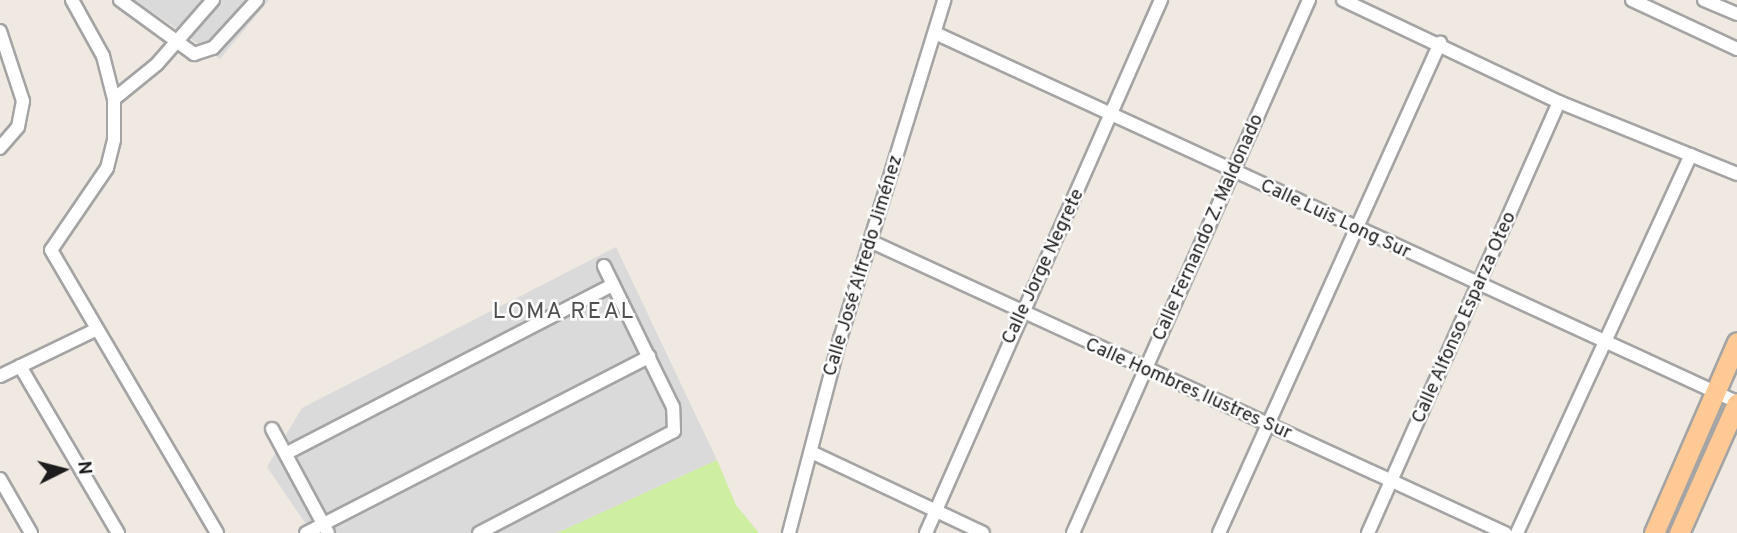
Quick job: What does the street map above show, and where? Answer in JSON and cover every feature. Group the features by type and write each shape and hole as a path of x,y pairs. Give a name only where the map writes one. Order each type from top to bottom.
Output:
{"main road":[{"path":"1654,533 1737,342"},
{"path":"1679,533 1737,403"}],"street":[{"path":"72,0 95,36 114,99 107,168 51,250 95,330 217,533"},
{"path":"120,0 194,54 204,53 257,0"},
{"path":"114,99 177,41 213,0"},
{"name":"Calle José Alfredo Jiménez","path":"789,533 944,0"},
{"name":"Calle Jorge Negrete","path":"926,533 1161,0"},
{"name":"Calle Fernando Z. Maldonado","path":"1073,533 1237,175 1309,0"},
{"path":"1343,0 1440,43 1559,102 1737,174"},
{"path":"1632,0 1737,49"},
{"path":"1704,0 1737,14"},
{"path":"0,31 23,101 18,127 0,148"},
{"name":"Calle Luis Long Sur","path":"934,33 1110,119 1605,339 1737,403"},
{"path":"1219,533 1270,426 1440,43"},
{"name":"Calle Alfonso Esparza Oteo","path":"1368,533 1559,102"},
{"path":"1517,533 1691,155"},
{"name":"Calle Hombres Ilustres Sur","path":"872,242 1145,372 1505,533"},
{"path":"479,533 668,435 676,425 673,407 604,266"},
{"path":"287,453 614,285"},
{"path":"0,376 95,330"},
{"path":"306,533 326,528 649,357"},
{"path":"20,366 118,533"},
{"path":"272,429 326,528"},
{"path":"811,452 937,508 983,533"},
{"path":"0,480 31,533"}],"shaded area":[{"path":"135,0 269,0 220,59"},
{"path":"616,247 717,460 557,533 312,533 267,467 302,408"}],"green space":[{"path":"717,460 736,505 759,533 557,533"}],"district":[{"name":"LOMA REAL","path":"564,313"}]}
